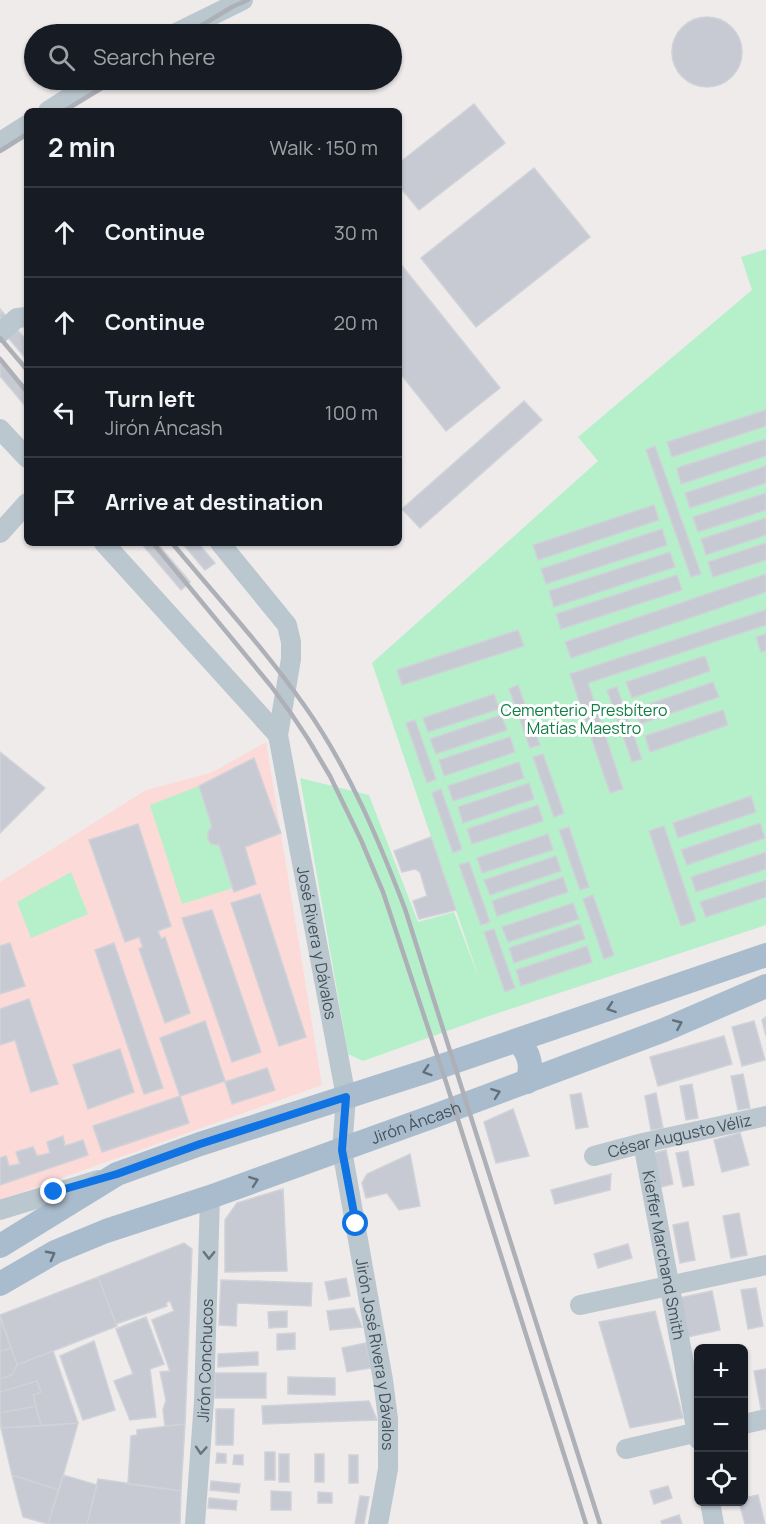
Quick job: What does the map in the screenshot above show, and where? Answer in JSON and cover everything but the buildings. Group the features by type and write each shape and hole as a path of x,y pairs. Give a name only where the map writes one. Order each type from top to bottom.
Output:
{"main road":[{"path":"0,1246 117,1174 200,1144 517,1041 766,955"},
{"name":"Jirón Áncash","path":"0,1284 56,1252 106,1231 210,1197 527,1082 664,1030 766,986"},
{"path":"517,1041 530,1058 530,1074 527,1082"}],"street":[{"path":"194,24 243,0"},
{"path":"53,108 81,90"},
{"path":"0,142 24,127"},
{"path":"0,333 17,318 24,317"},
{"path":"4,438 24,455"},
{"path":"0,533 24,506"},
{"path":"107,546 278,735"},
{"name":"José Rivera y Dávalos","path":"222,546 287,626 291,642 291,659 278,735 346,1097 342,1150"},
{"name":"César Augusto Véliz","path":"594,1156 766,1116"},
{"name":"Kieffer Marchand Smith","path":"643,1143 694,1413"},
{"name":"Jirón José Rivera y Dávalos","path":"342,1150 388,1419 388,1469 378,1524"},
{"path":"0,1210 117,1174"},
{"name":"Jirón Conchucos","path":"195,1524 204,1401 210,1197"},
{"path":"580,1305 766,1265"},
{"path":"748,1423 766,1419"},
{"path":"626,1449 694,1435"},
{"path":"711,1506 714,1524"}],"shaded area":[{"path":"266,742 322,1085 0,1200 0,882 146,790 211,773"}],"green space":[{"name":"Cementerio Presbítero Matías Maestro","path":"766,249 766,925 492,1015 363,1061 348,1054 300,778 369,795 418,922 454,912 480,981 372,663 598,461 578,437 752,290 741,257"},
{"path":"199,786 233,888 182,904 150,805"},
{"path":"71,872 88,914 31,938 17,902"}],"railway":[{"path":"204,24 248,0"},
{"path":"69,108 99,90"},
{"path":"0,151 24,136"},
{"path":"0,338 24,366"},
{"path":"0,359 24,388"},
{"path":"155,546 290,712 330,776 361,840 383,892 446,1082 586,1524"},
{"path":"175,546 256,643 304,705 335,753 373,830 405,909 600,1524"}],"route":[{"path":"54,1192 117,1174 200,1144 346,1097 342,1150 356,1224"}]}
